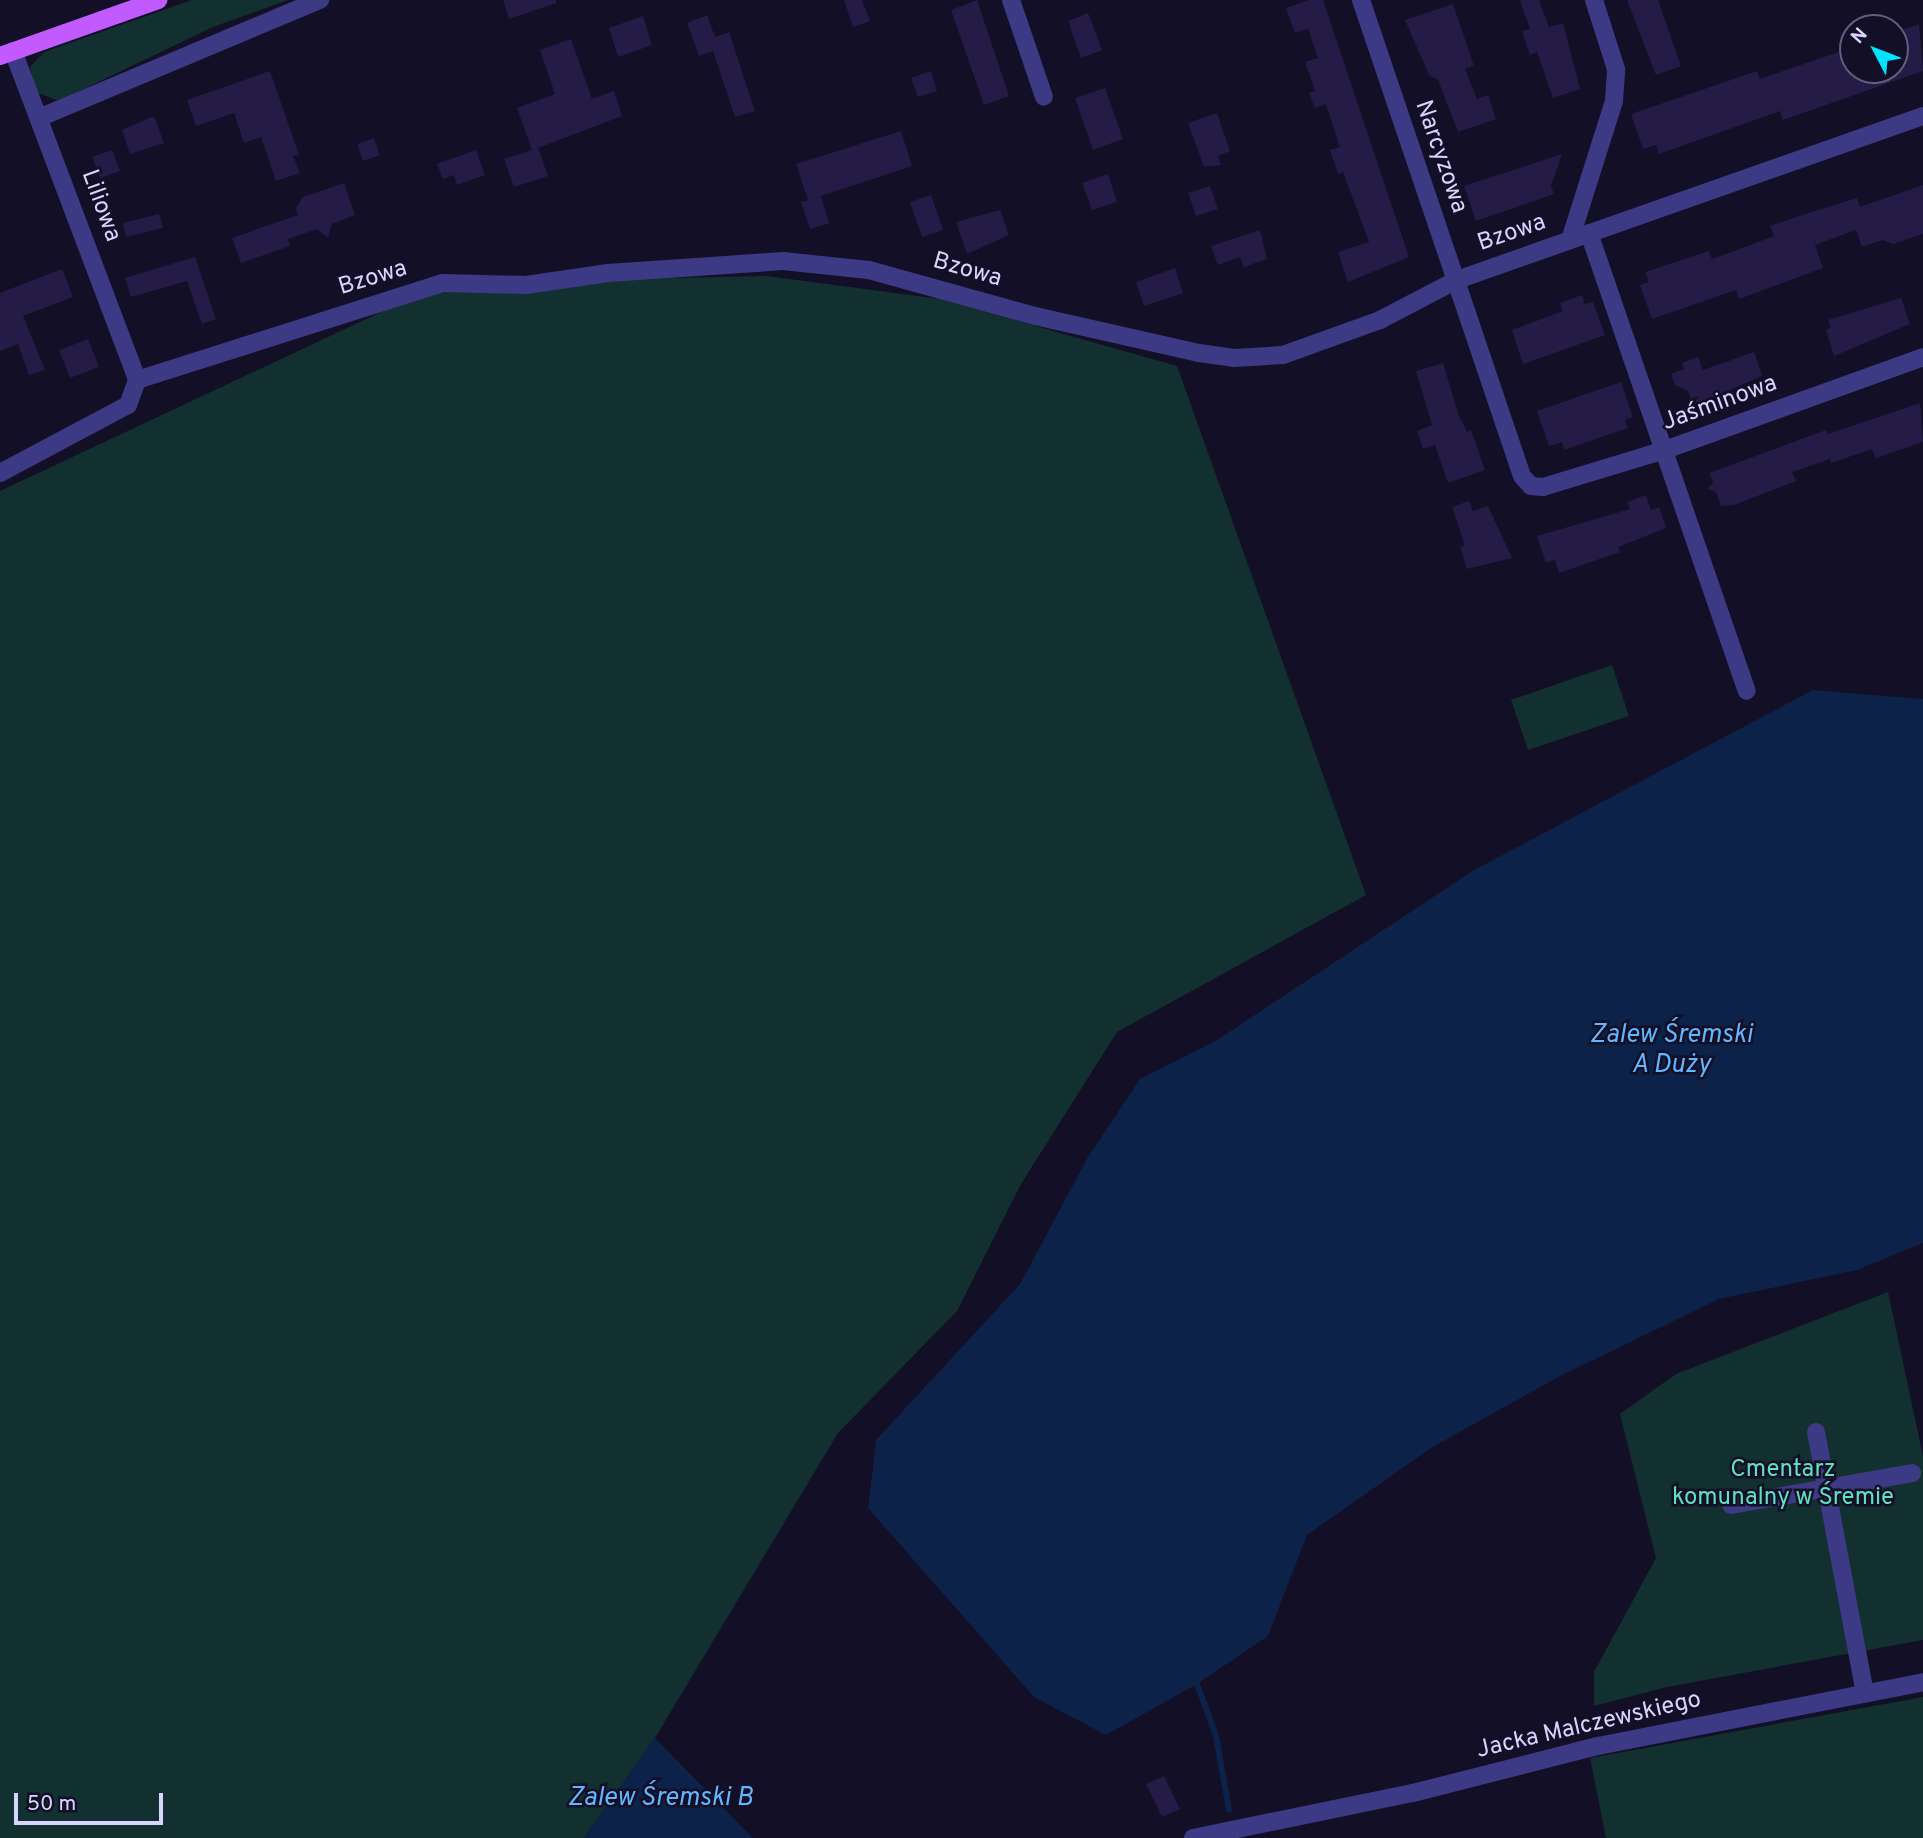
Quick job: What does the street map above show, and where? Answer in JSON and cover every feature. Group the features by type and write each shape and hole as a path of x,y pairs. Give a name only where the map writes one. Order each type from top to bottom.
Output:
{"main road":[{"path":"6,53 158,0"}],"street":[{"path":"41,117 320,0"},
{"path":"1011,0 1044,97"},
{"name":"Narcyzowa","path":"1361,0 1522,476 1531,486"},
{"path":"1570,240 1614,101 1616,69 1594,0"},
{"name":"Liliowa","path":"6,53 41,117 137,380"},
{"name":"Bzowa","path":"137,380 443,283 526,285 700,265 826,264 869,270 1124,337 1234,358 1283,355 1323,343 1457,280 1923,116"},
{"path":"1589,233 1747,691"},
{"name":"Jaśminowa","path":"1531,486 1543,487 1665,450 1923,357"},
{"path":"0,473 128,405 137,380"},
{"path":"1816,1433 1865,1693"},
{"path":"1731,1506 1912,1472"},
{"name":"Jacka Malczewskiego","path":"1197,1837 1413,1793 1598,1746 1923,1682"}],"green space":[{"path":"192,0 288,0 213,27 67,97 57,100 35,92 30,67 44,52"},
{"path":"767,276 940,299 1177,366 1366,895 1117,1032 1021,1184 957,1311 838,1433 655,1738 584,1838 0,1838 0,491 443,283"},
{"path":"1612,665 1629,716 1528,750 1511,700"},
{"name":"Cmentarz komunalny w Śremie","path":"1888,1292 1923,1456 1923,1640 1667,1687 1594,1706 1594,1672 1656,1558 1620,1414 1676,1374"},
{"path":"1923,1697 1923,1838 1606,1838 1590,1758"}],"water":[{"name":"Zalew Śremski A Duży","path":"1813,690 1923,699 1923,1243 1857,1270 1719,1299 1560,1376 1431,1448 1307,1535 1268,1636 1197,1684 1106,1735 1034,1697 868,1508 876,1440 1020,1284 1088,1157 1140,1079 1217,1040 1474,870"},
{"name":"Zalew Śremski B","path":"655,1738 753,1838 584,1838"}],"building":[{"path":"503,0 556,0 556,3 509,19"},
{"path":"844,0 862,0 870,21 853,27"},
{"path":"977,0 1009,96 984,105 951,10"},
{"path":"1309,0 1323,0 1409,257 1348,282 1338,252 1369,242 1343,172 1338,174 1330,150 1340,147 1326,104 1315,108 1309,93 1315,91 1305,62 1318,58 1308,29 1295,33 1286,8"},
{"path":"1520,0 1539,0 1549,27 1563,23 1580,89 1553,98 1537,52 1530,55 1522,31 1530,29"},
{"path":"1627,0 1658,0 1681,66 1656,75"},
{"path":"1453,4 1474,66 1465,69 1477,99 1488,95 1496,119 1458,132 1438,80 1429,75 1405,20"},
{"path":"1088,13 1102,50 1081,58 1068,21"},
{"path":"707,15 715,37 729,32 755,111 735,117 713,51 699,56 687,23"},
{"path":"643,16 652,45 618,57 609,28"},
{"path":"1919,24 1923,71 1909,76 1909,28"},
{"path":"571,39 592,99 614,91 622,116 538,148 548,176 514,187 504,159 532,150 517,108 555,94 540,50"},
{"path":"1839,52 1839,84 1886,84 1783,120 1780,111 1659,154 1656,145 1643,149 1631,114 1757,71 1760,79"},
{"path":"270,71 299,155 293,156 300,173 276,181 261,137 244,143 234,113 196,126 187,100"},
{"path":"931,71 937,91 918,97 911,78"},
{"path":"1105,88 1123,139 1093,150 1075,98"},
{"path":"1217,113 1230,151 1218,156 1221,165 1204,167 1188,123"},
{"path":"154,116 164,143 130,154 122,130"},
{"path":"901,131 912,166 821,196 829,223 810,229 801,202 808,200 796,164"},
{"path":"374,138 380,155 363,161 357,144"},
{"path":"112,150 120,171 100,178 92,157"},
{"path":"476,150 485,175 457,185 454,175 443,179 437,164"},
{"path":"1562,154 1551,186 1554,194 1476,221 1464,186"},
{"path":"1108,174 1117,202 1092,210 1082,183"},
{"path":"344,183 355,215 332,224 328,238 317,229 288,239 290,246 241,263 232,238 298,215 296,208 303,197"},
{"path":"1923,185 1923,234 1893,244 1883,240 1862,247 1856,230 1815,245 1823,268 1739,299 1736,290 1652,319 1640,285 1649,282 1645,272 1709,251 1712,259 1774,236 1770,226 1857,198 1860,207"},
{"path":"1210,186 1218,209 1196,216 1188,193"},
{"path":"931,195 943,230 922,237 910,202"},
{"path":"1000,210 1009,235 967,254 956,222"},
{"path":"159,214 163,228 126,237 123,223"},
{"path":"1260,230 1267,259 1244,267 1240,257 1218,265 1211,246"},
{"path":"195,257 216,319 202,324 187,281 131,297 125,278"},
{"path":"1175,268 1183,293 1144,306 1136,282"},
{"path":"62,269 73,297 23,316 45,370 29,375 18,344 0,351 0,293"},
{"path":"1582,295 1585,304 1593,302 1605,335 1523,364 1512,330 1563,311 1560,303"},
{"path":"1901,298 1910,324 1834,356 1826,330 1831,328 1828,320"},
{"path":"88,339 99,367 70,378 59,350"},
{"path":"1754,352 1762,376 1693,406 1688,391 1675,385 1671,374 1684,369 1682,363 1698,357 1703,370"},
{"path":"1443,363 1459,416 1467,432 1471,430 1485,470 1448,483 1435,445 1423,449 1417,431 1432,425 1416,371"},
{"path":"1621,382 1633,417 1625,420 1628,428 1564,450 1562,442 1549,446 1537,411"},
{"path":"1920,403 1923,442 1876,458 1872,449 1831,463 1830,459 1792,472 1796,481 1734,505 1721,506 1716,492 1708,489 1713,482 1709,473 1826,430 1828,434"},
{"path":"1646,495 1651,510 1659,507 1666,528 1618,547 1620,552 1559,573 1555,560 1546,563 1537,536 1630,509 1627,502"},
{"path":"1469,501 1473,511 1488,506 1512,558 1467,569 1460,547 1465,545 1452,507"},
{"path":"1164,1776 1180,1809 1162,1817 1146,1784"}],"waterway":[{"path":"1197,1684 1216,1736 1229,1810"}]}
